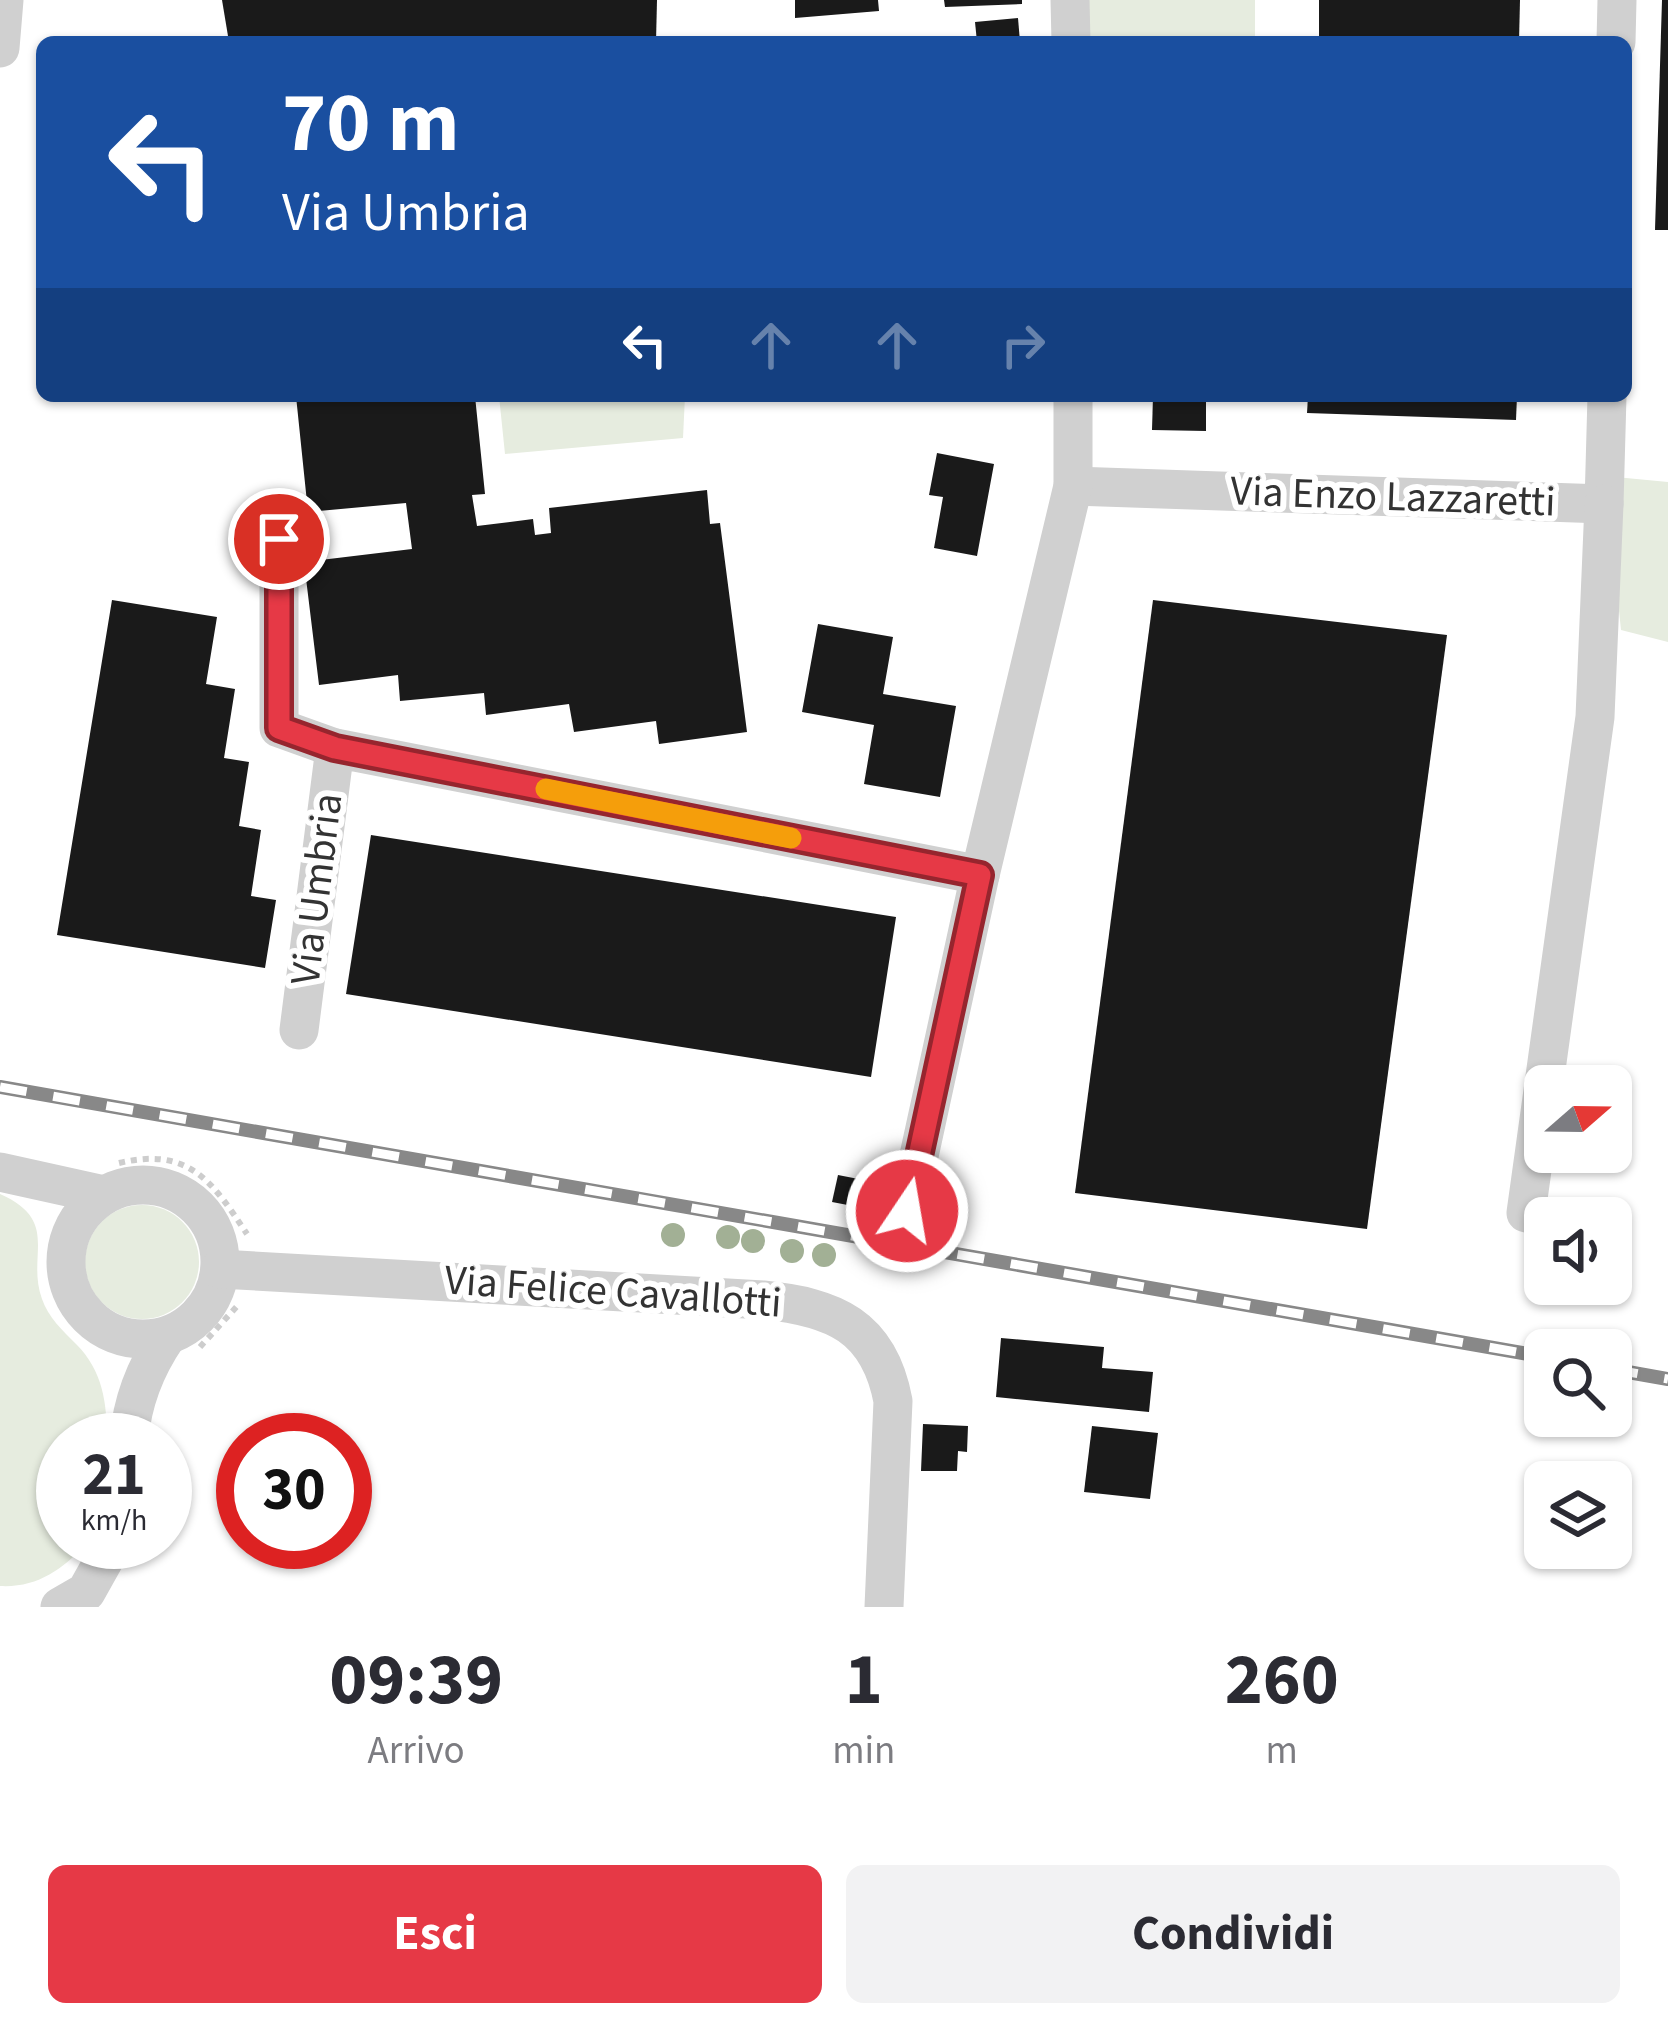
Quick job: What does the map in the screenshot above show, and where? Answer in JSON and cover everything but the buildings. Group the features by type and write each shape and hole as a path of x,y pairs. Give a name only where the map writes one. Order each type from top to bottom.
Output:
{"street":[{"path":"0,48 4,0"},
{"path":"1070,0 1070,36"},
{"path":"1616,36 1617,0"},
{"path":"907,1211 980,875 1073,486 1073,402"},
{"name":"Via Enzo Lazzaretti","path":"1073,486 1604,504 1607,402"},
{"path":"1528,1197 1595,717 1604,504"},
{"name":"Via Umbria","path":"279,539 279,728 335,748 980,875"},
{"name":"Via Umbria","path":"299,1030 335,748"},
{"path":"1,1172 104,1181 121,1188 158,1186 192,1202 214,1232 220,1269 215,1291 187,1325 182,1343 146,1366 134,1413"},
{"path":"1,1172 44,1206 68,1244"},
{"path":"104,1181 68,1244 66,1268 72,1292 101,1327 124,1336 182,1343"},
{"name":"Via Felice Cavallotti","path":"220,1269 763,1300 799,1304 839,1318 853,1326 880,1358 893,1401 884,1607"},
{"path":"101,1327 126,1413"},
{"path":"60,1607 86,1592 99,1569"}],"path":[{"path":"104,1181 125,1161 160,1159 191,1169 221,1192 248,1235 265,1244 263,1293 232,1310 217,1333 182,1343"}],"shaded area":[{"path":"1089,0 1255,0 1255,36 1089,36"},
{"path":"500,402 685,402 683,438 505,454"},
{"path":"1605,476 1668,482 1668,642 1621,630"},
{"path":"0,1194 19,1204 36,1227 42,1299 92,1365 106,1413 36,1413 36,1569 57,1569 25,1584 0,1586"},
{"path":"142,1205 164,1210 182,1222 194,1240 199,1262 194,1284 182,1302 164,1314 142,1319 120,1314 102,1302 90,1284 85,1262 90,1240 102,1222 120,1210"}],"railway":[{"path":"0,1087 1524,1353"},
{"path":"1632,1373 1668,1379"}],"slow traffic":[{"path":"546,789 791,838"}],"route":[{"path":"279,539 279,728 335,748 980,875 907,1211"}]}
